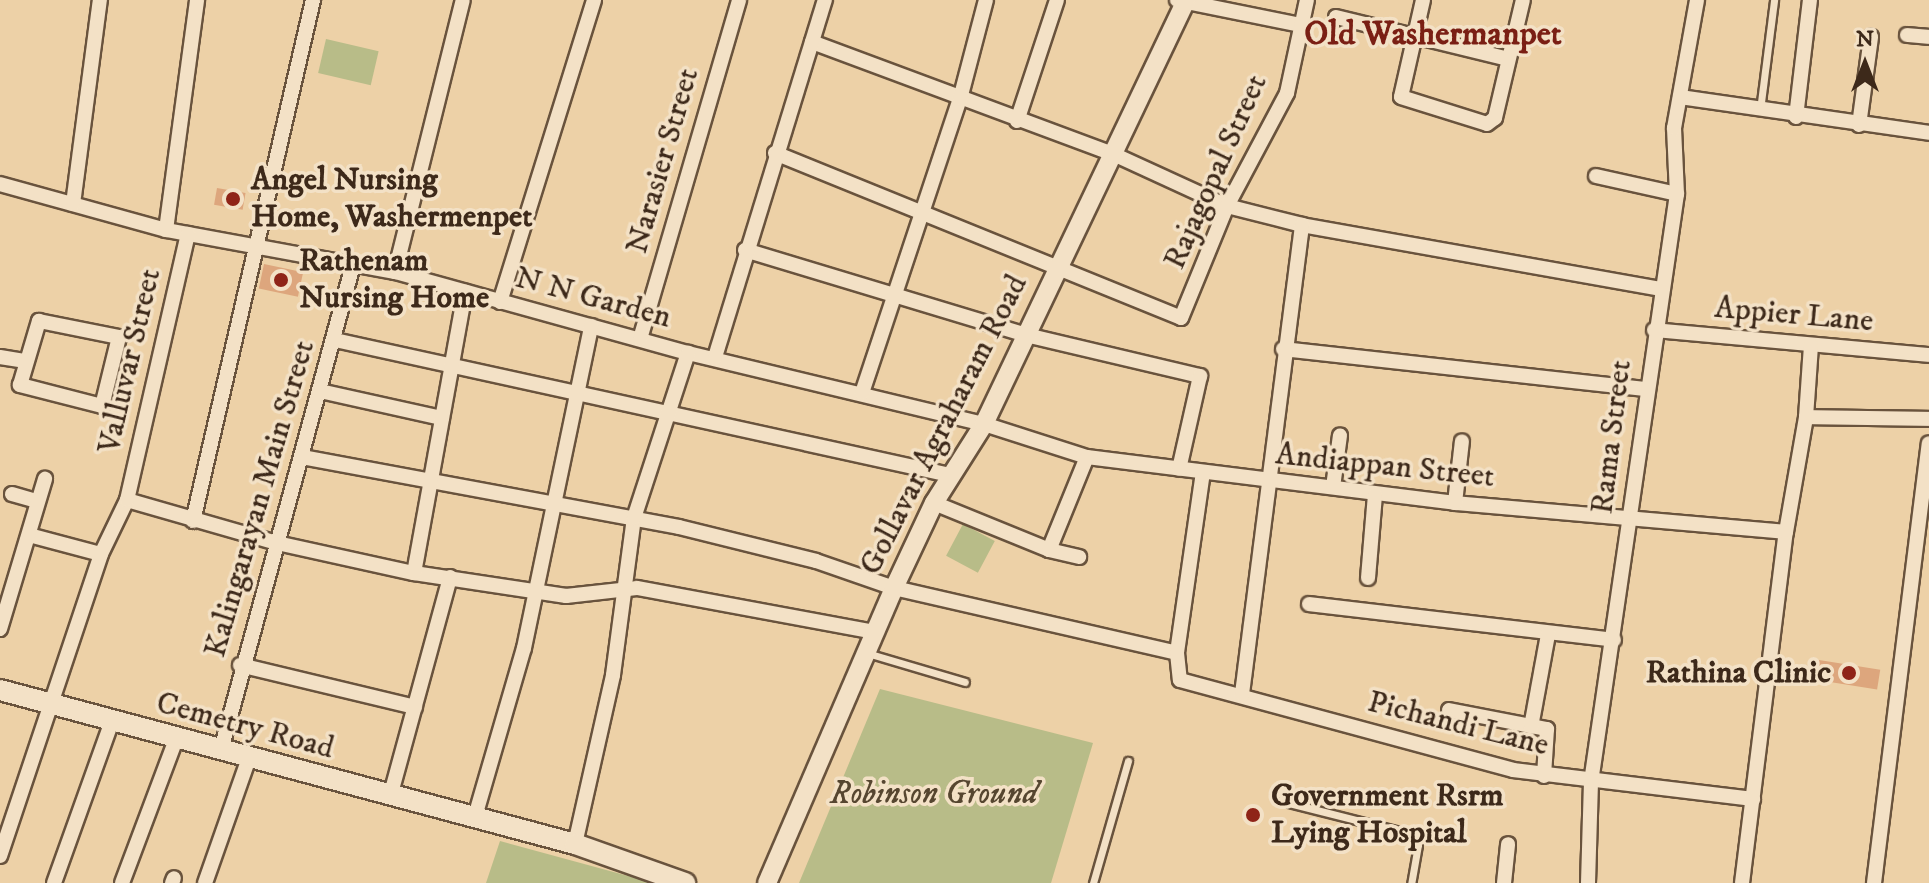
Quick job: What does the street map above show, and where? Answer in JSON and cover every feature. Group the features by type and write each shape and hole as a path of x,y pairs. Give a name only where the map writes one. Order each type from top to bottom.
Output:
{"main road":[{"name":"Cemetry Road","path":"1,693 53,703 474,820 575,844 685,883"}],"street":[{"path":"73,204 100,0"},
{"name":"Valluvar Street","path":"166,230 197,0"},
{"path":"193,521 313,0"},
{"path":"395,272 463,0"},
{"path":"500,302 594,0"},
{"name":"Narasier Street","path":"640,339 739,0"},
{"path":"715,357 745,250 825,0"},
{"path":"862,393 894,293 924,214 960,99 986,0"},
{"path":"1017,121 1057,0"},
{"name":"Rajagopal Street","path":"1057,269 1181,318 1227,206 1287,93 1307,0"},
{"path":"1423,0 1401,97 1487,124 1495,118 1523,0"},
{"name":"Rama Street","path":"1588,883 1591,782 1631,517 1645,389 1677,194 1672,152 1697,0"},
{"path":"1796,117 1810,0"},
{"path":"1182,1 1301,25"},
{"name":"Gollavar Agraharam Road","path":"767,883 894,588 934,503 984,424 1182,1"},
{"path":"1336,17 1508,59"},
{"path":"1907,35 1929,37"},
{"path":"1859,125 1871,37"},
{"path":"812,42 1017,121 1111,153 1227,206 1302,225 1660,289"},
{"path":"1680,97 1759,112 1929,133"},
{"path":"775,153 1057,269"},
{"path":"1596,176 1677,194"},
{"name":"N N Garden","path":"0,184 166,230 395,272 688,353 715,357 984,424"},
{"path":"1242,694 1271,482 1283,349 1302,225"},
{"name":"Valluvar Street","path":"0,856 101,554 127,500 188,234"},
{"path":"745,250 1026,335 1200,376 1179,469"},
{"name":"Kalingarayan Main Street","path":"221,750 240,665 302,457 353,265"},
{"path":"414,573 427,482 454,366 465,292"},
{"path":"39,321 119,337 102,406 20,385 26,361 39,321"},
{"path":"474,820 536,591 575,390 591,326"},
{"name":"Appier Lane","path":"1654,330 1929,355"},
{"path":"335,340 667,409 950,475"},
{"path":"1742,883 1786,532 1806,417 1811,345"},
{"path":"1283,349 1645,389"},
{"path":"575,844 613,675 621,592 634,518 667,409 688,353"},
{"path":"0,357 26,361"},
{"path":"320,391 442,418"},
{"path":"1806,417 1929,419"},
{"name":"Andiappan Street","path":"984,424 1087,457 1271,482 1455,503 1786,532"},
{"path":"1333,487 1340,435"},
{"path":"1455,503 1462,441"},
{"path":"1874,883 1929,443"},
{"path":"302,457 552,506 634,518 816,561 894,588 1177,653 1203,472"},
{"path":"1049,550 1087,457"},
{"path":"0,629 45,479"},
{"path":"12,494 36,501"},
{"path":"1368,578 1375,494"},
{"path":"127,500 277,543 414,573 566,596 637,588 874,632"},
{"path":"934,503 1049,550 1079,557"},
{"path":"29,535 101,554"},
{"path":"390,797 450,577"},
{"path":"1309,604 1614,640"},
{"path":"1531,727 1548,634"},
{"name":"Pichandi Lane","path":"1177,653 1180,680 1544,776 1753,799"},
{"path":"240,665 415,707"},
{"path":"1449,710 1547,729 1544,776"},
{"path":"54,883 112,721"},
{"path":"122,883 177,737"},
{"path":"205,883 249,758"},
{"path":"1504,883 1508,844"}],"lane":[{"path":"1759,112 1774,0"},
{"path":"865,652 965,682"},
{"path":"1093,883 1128,761"},
{"path":"1281,801 1411,834 1418,845 1411,883"}],"green space":[{"path":"326,39 379,51 371,85 318,73"},
{"path":"963,524 995,541 978,573 946,556"},
{"name":"Robinson Ground","path":"880,689 1093,743 1051,883 799,883"},
{"path":"500,841 654,883 486,883"}],"building":[{"path":"217,188 246,193 243,210 214,205"},
{"path":"264,264 303,272 298,297 259,288"},
{"path":"1819,660 1880,670 1877,689 1816,680"}],"place":[{"name":"Angel Nursing Home, Washermenpet","path":"233,199"},
{"name":"Rathenam Nursing Home","path":"281,280"},
{"name":"Rathina Clinic","path":"1849,673"},
{"name":"Government Rsrm Lying Hospital","path":"1253,815"}],"district":[{"name":"Old Washermanpet","path":"1433,35"}]}
